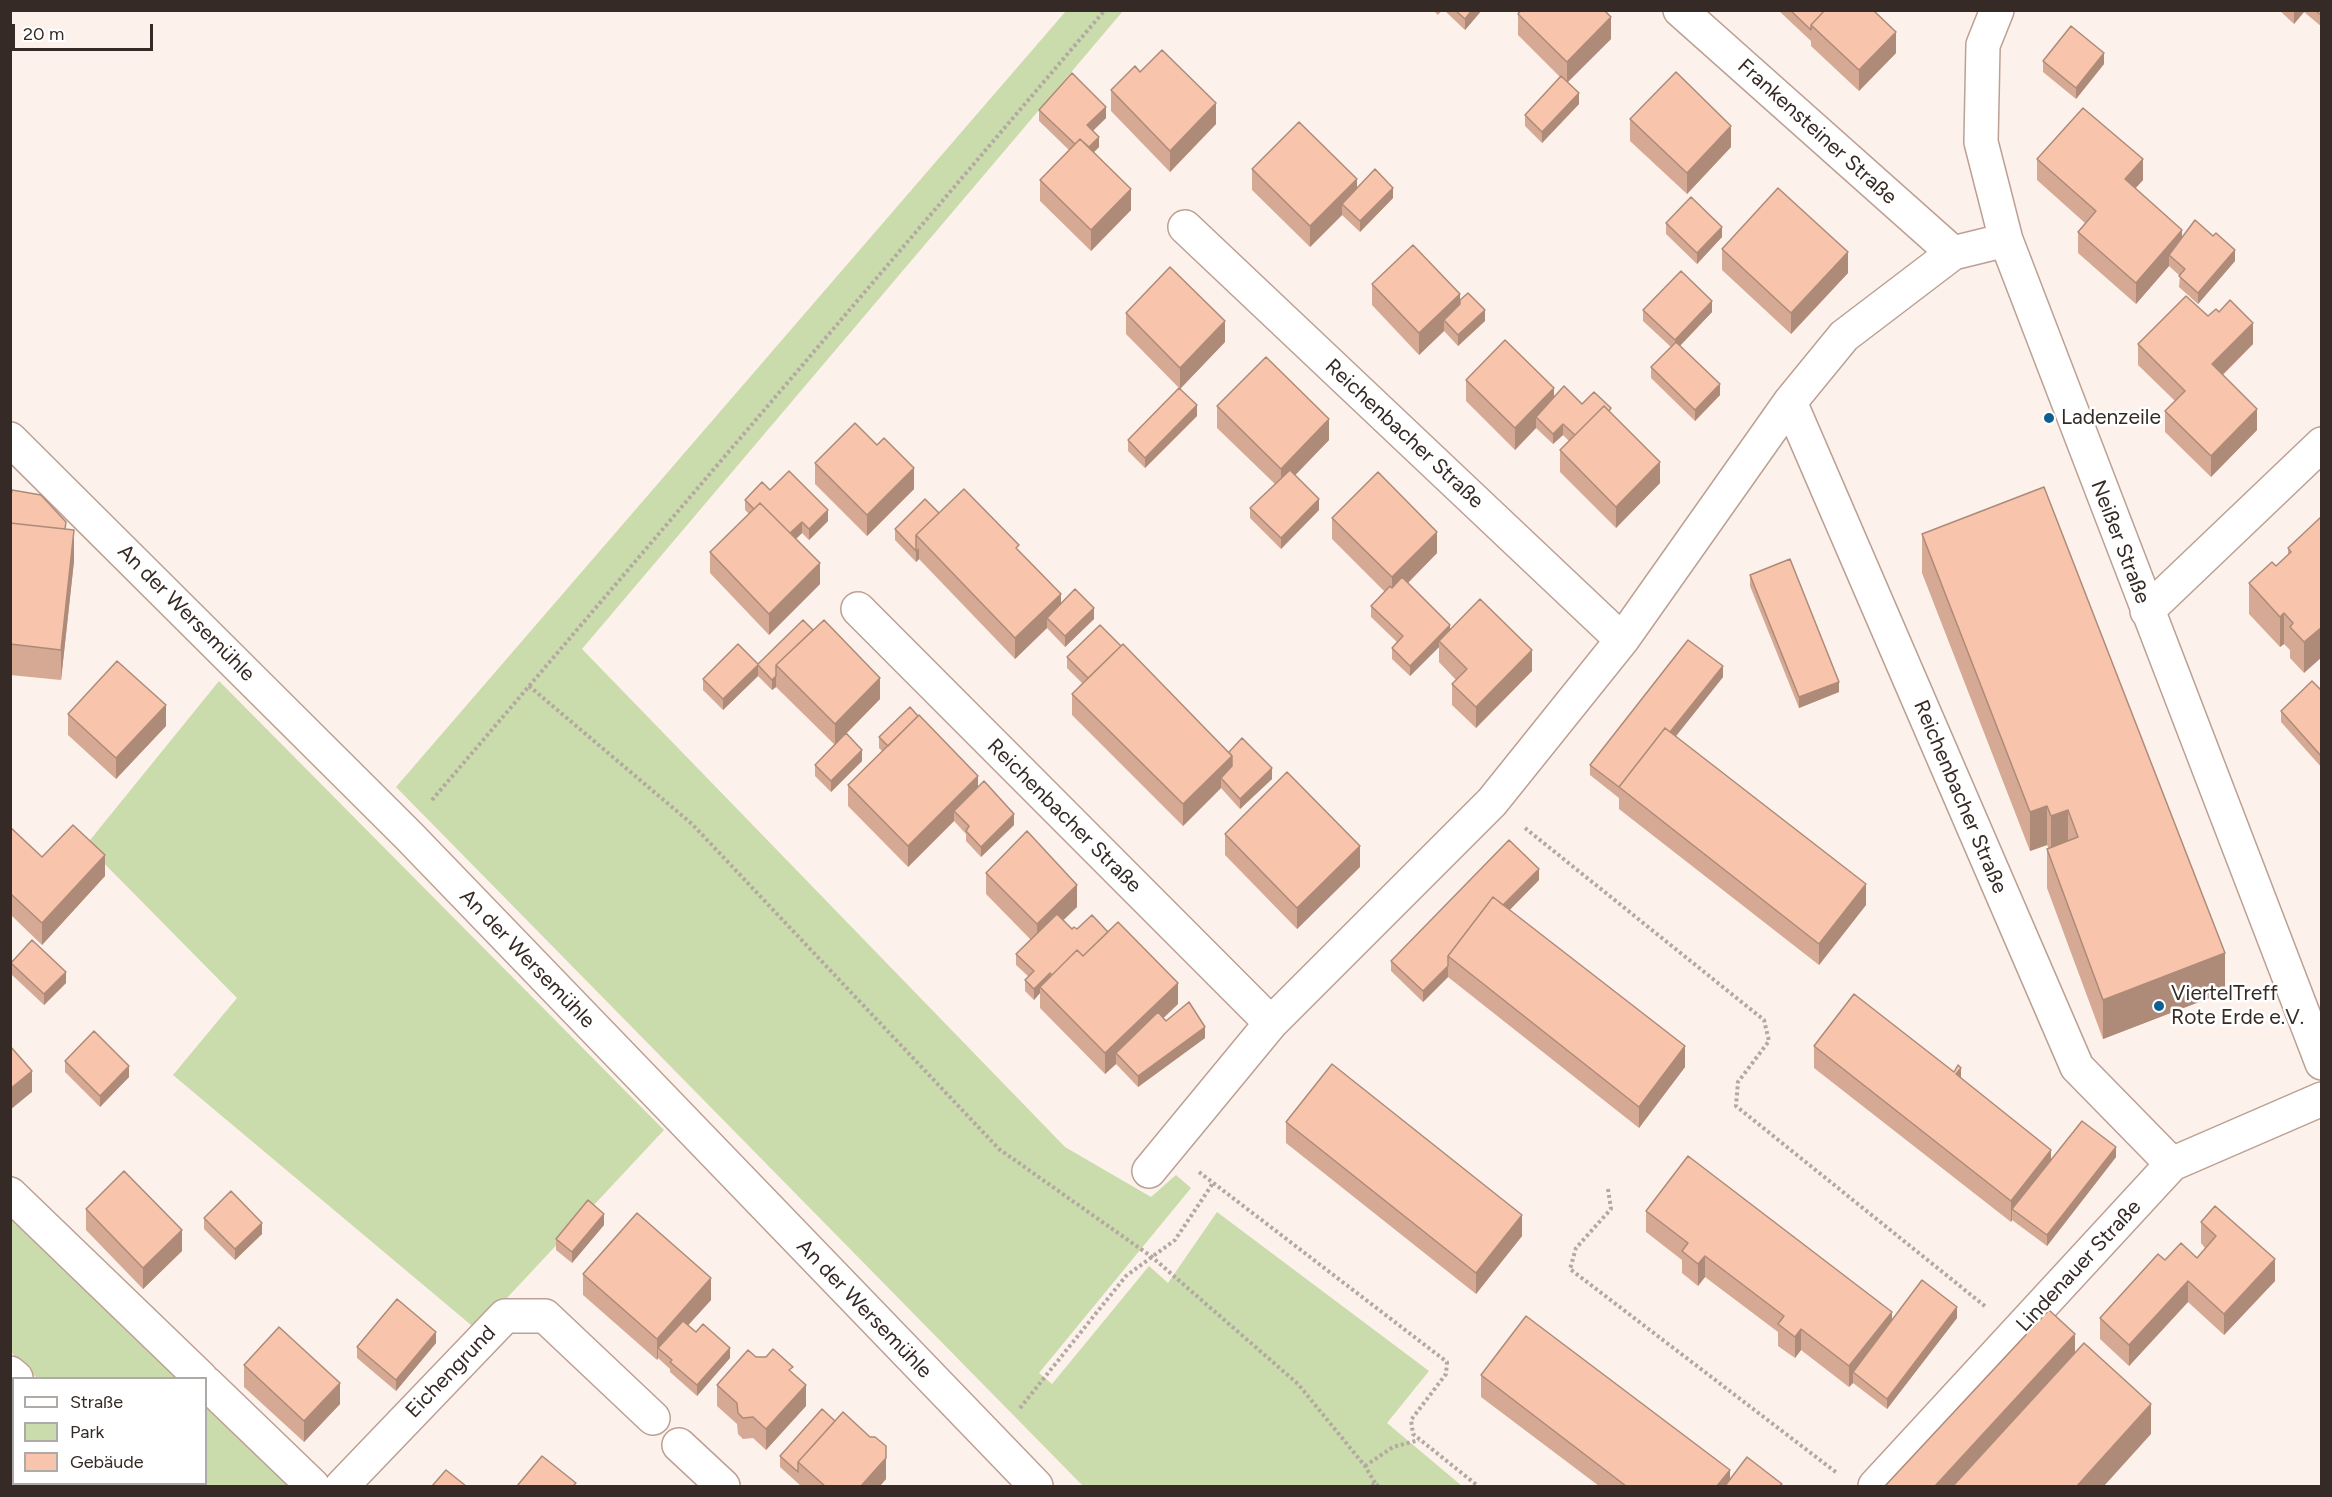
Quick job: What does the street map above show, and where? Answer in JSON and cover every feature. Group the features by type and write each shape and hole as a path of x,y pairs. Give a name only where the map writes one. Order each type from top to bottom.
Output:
{"street":[{"name":"Frankensteiner Straße","path":"1680,10 1953,253"},
{"name":"Neißer Straße","path":"1996,10 1983,45 1981,142 2006,240 2322,1063"},
{"name":"Reichenbacher Straße","path":"1185,227 1622,640"},
{"path":"1158,1159 1271,1023 1492,802 1622,640 1790,402 1844,336 1953,253 2006,240"},
{"name":"Reichenbacher Straße","path":"1790,402 2076,1067 2172,1164"},
{"name":"An der Wersemühle","path":"10,439 409,836 1036,1486"},
{"path":"2147,611 2322,444"},
{"name":"Reichenbacher Straße","path":"858,609 1271,1023"},
{"name":"Lindenauer Straße","path":"1860,1483 2017,1333 2172,1164 2322,1099"},
{"path":"10,1194 200,1377"},
{"name":"Eichengrund","path":"342,1486 505,1316 545,1316 652,1418"},
{"path":"207,1384 313,1486"},
{"path":"679,1445 723,1486"}],"path":[{"path":"409,836 430,803 1105,10"},
{"path":"529,686 692,824 999,1149 1152,1257 1298,1384 1365,1466 1375,1485"},
{"path":"1492,802 1764,1020 1769,1041 1738,1083 1736,1106 2017,1333"},
{"path":"1158,1159 1213,1183 1447,1362 1446,1374 1411,1420 1413,1434 1478,1486"},
{"path":"992,1442 1126,1276 1175,1240 1213,1183"},
{"path":"1608,1189 1611,1209 1576,1248 1570,1269 1860,1483"},
{"path":"1365,1466 1393,1447 1419,1440"}],"green space":[{"path":"1066,11 1123,11 582,649 1065,1147 1151,1197 1176,1175 1191,1188 1039,1373 1052,1384 1149,1266 1168,1283 1217,1212 1429,1371 1387,1423 1462,1486 1083,1486 396,787"},
{"path":"219,681 664,1130 477,1330 173,1075 237,998 86,845"},
{"path":"10,1204 187,1377 36,1377 11,1352"},
{"path":"207,1397 299,1486 158,1485 207,1485"}],"building":[{"path":"1455,10 1472,10 1465,19"},
{"path":"1521,10 1604,10 1611,17 1567,62 1518,14"},
{"path":"1790,10 1825,10 1811,25 1811,30"},
{"path":"1825,10 1873,10 1896,32 1859,70 1811,25"},
{"path":"2071,26 2104,53 2076,88 2043,61"},
{"path":"1162,50 1216,103 1170,151 1111,90 1135,66 1140,72"},
{"path":"1676,72 1731,126 1687,173 1630,119"},
{"path":"1072,73 1106,107 1087,125 1099,137 1089,147 1080,139 1075,144 1039,110"},
{"path":"1561,76 1579,93 1542,132 1525,115"},
{"path":"2083,108 2143,159 2125,179 2182,230 2136,283 2078,232 2096,211 2037,159"},
{"path":"1299,122 1357,179 1310,226 1252,169"},
{"path":"1080,139 1131,189 1091,230 1040,180"},
{"path":"1375,169 1393,188 1360,221 1342,204"},
{"path":"1778,188 1848,252 1791,313 1722,249"},
{"path":"1691,197 1722,227 1697,253 1666,223"},
{"path":"2195,220 2213,236 2216,233 2235,250 2198,293 2179,276 2185,269 2169,255"},
{"path":"1413,245 1460,294 1419,333 1372,284"},
{"path":"1170,267 1225,321 1180,368 1126,313"},
{"path":"1681,271 1712,301 1675,340 1643,310"},
{"path":"1468,293 1485,310 1458,335 1444,320"},
{"path":"2186,296 2208,316 2216,309 2219,312 2230,300 2253,323 2212,364 2257,409 2211,456 2165,411 2185,391 2138,344"},
{"path":"1505,340 1554,388 1515,428 1466,380"},
{"path":"1676,342 1720,384 1695,410 1651,367"},
{"path":"1266,357 1329,419 1281,469 1217,406"},
{"path":"1564,386 1582,404 1594,392 1611,408 1609,411 1604,406 1575,435 1563,424 1553,434 1536,417"},
{"path":"1179,388 1197,405 1145,458 1128,440"},
{"path":"1604,406 1660,462 1616,507 1560,450"},
{"path":"855,423 877,445 884,438 914,468 867,515 815,463"},
{"path":"1290,470 1319,499 1281,538 1250,508"},
{"path":"789,471 828,510 809,529 802,522 790,533 760,503 754,509 745,500 762,482 770,490"},
{"path":"1378,472 1437,532 1392,577 1332,518"},
{"path":"2044,487 2225,953 2103,1000 2047,849 2078,837 2068,810 2051,816 2047,806 2030,812 1922,534"},
{"path":"964,489 1019,545 1016,548 1061,594 1015,638 916,535"},
{"path":"12,490 41,495 66,522 65,529 10,523"},
{"path":"925,499 939,513 916,535 916,551 895,529"},
{"path":"760,503 820,563 769,614 710,552"},
{"path":"2322,516 2322,627 2304,642 2290,627 2293,623 2284,613 2280,617 2249,583 2272,562 2276,566 2291,552 2288,548"},
{"path":"10,523 74,530 61,650 10,644"},
{"path":"1790,559 1839,682 1799,697 1750,575"},
{"path":"1402,577 1450,625 1410,666 1392,648 1403,636 1371,606"},
{"path":"1075,589 1094,608 1065,636 1047,618"},
{"path":"1480,599 1532,650 1476,707 1452,684 1467,669 1439,641"},
{"path":"803,620 813,630 776,665 776,676 772,680 758,665 723,699 703,679 738,644 758,664"},
{"path":"824,620 880,678 835,724 776,665"},
{"path":"1100,625 1121,646 1088,678 1067,657"},
{"path":"1688,640 1723,666 1670,732 1665,728 1619,787 1590,765"},
{"path":"1123,644 1232,756 1183,804 1072,694"},
{"path":"117,661 166,705 116,758 68,714"},
{"path":"2312,681 2322,691 2322,757 2281,711"},
{"path":"910,707 918,716 888,746 879,737"},
{"path":"919,715 978,776 908,846 848,785"},
{"path":"1665,728 1866,884 1819,944 1619,787"},
{"path":"846,733 862,750 831,781 815,765"},
{"path":"1242,738 1272,768 1240,799 1221,778 1232,766 1232,756 1229,752"},
{"path":"1287,772 1360,846 1297,908 1225,834"},
{"path":"984,781 1014,814 981,847 966,831 969,826 954,811"},
{"path":"73,825 105,855 42,923 12,895 10,896 10,827 42,857"},
{"path":"1027,831 1077,885 1037,924 986,873"},
{"path":"1509,840 1539,869 1503,905 1493,897 1448,956 1448,966 1423,991 1391,961"},
{"path":"1493,897 1685,1046 1639,1107 1448,956"},
{"path":"1057,914 1072,929 1074,927 1077,929 1092,915 1108,932 1083,956 1077,950 1034,989 1025,980 1034,971 1016,954"},
{"path":"1118,922 1178,983 1105,1053 1040,987 1077,950 1083,956"},
{"path":"32,940 66,972 44,994 11,963"},
{"path":"1854,994 1954,1072 1958,1065 1961,1068 1956,1074 2051,1150 2011,1201 1814,1046"},
{"path":"1189,1002 1205,1027 1138,1076 1116,1053 1158,1012 1166,1021"},
{"path":"94,1031 129,1066 100,1096 65,1061"},
{"path":"10,1046 32,1071 10,1089"},
{"path":"1332,1064 1522,1215 1476,1273 1286,1122"},
{"path":"2082,1121 2116,1147 2047,1235 2012,1209"},
{"path":"1688,1156 1892,1312 1849,1366 1801,1329 1795,1337 1778,1324 1784,1316 1705,1256 1698,1264 1682,1251 1688,1243 1646,1211"},
{"path":"124,1171 182,1230 143,1268 86,1209"},
{"path":"231,1191 262,1223 235,1249 204,1218"},
{"path":"588,1200 604,1214 572,1252 556,1239"},
{"path":"2215,1206 2275,1259 2224,1314 2188,1281 2129,1345 2100,1318 2158,1254 2165,1260 2181,1243 2197,1258 2216,1236 2201,1222"},
{"path":"637,1213 711,1278 657,1339 583,1274"},
{"path":"1922,1280 1957,1307 1887,1399 1853,1372"},
{"path":"397,1299 436,1332 396,1380 357,1347"},
{"path":"2049,1310 2075,1334 1935,1486 1885,1486"},
{"path":"1526,1316 1730,1470 1717,1486 1626,1486 1481,1375"},
{"path":"683,1321 696,1332 703,1324 730,1348 697,1385 670,1362 672,1360 658,1348"},
{"path":"279,1327 340,1383 304,1421 244,1365"},
{"path":"2084,1343 2151,1404 2077,1486 1953,1486"},
{"path":"773,1349 793,1367 789,1370 806,1385 766,1429 753,1417 743,1418 738,1413 737,1403 717,1385 748,1350 756,1357 766,1357"},
{"path":"822,1409 835,1421 798,1462 798,1472 780,1456"},
{"path":"843,1412 870,1437 875,1437 886,1446 886,1458 861,1486 825,1486 798,1462"},
{"path":"12,1428 12,1485 90,1485 13,1486 10,1485 10,1430"},
{"path":"542,1456 576,1483 573,1486 517,1486"},
{"path":"1747,1457 1782,1484 1779,1486 1725,1486"},
{"path":"446,1470 466,1486 432,1486"}],"place":[{"name":"Ladenzeile","path":"2049,418"},
{"name":"ViertelTreff Rote Erde e.V.","path":"2159,1006"}]}
